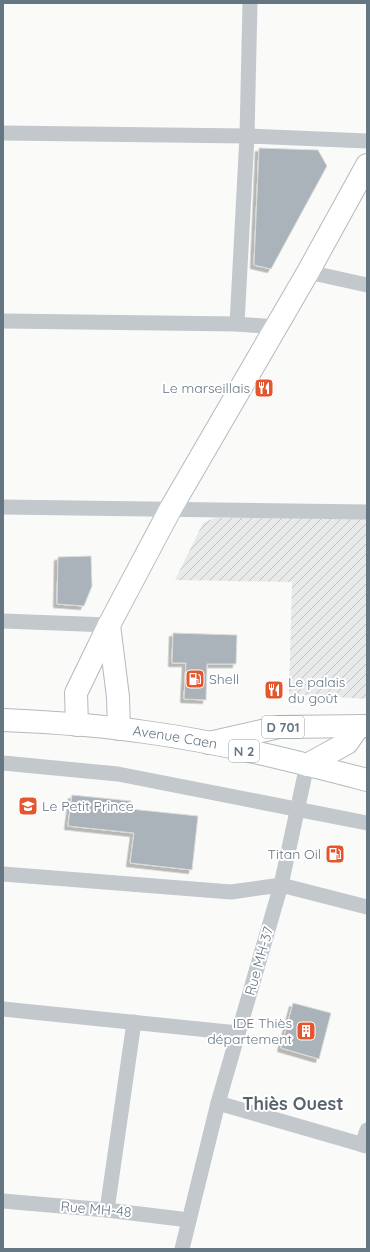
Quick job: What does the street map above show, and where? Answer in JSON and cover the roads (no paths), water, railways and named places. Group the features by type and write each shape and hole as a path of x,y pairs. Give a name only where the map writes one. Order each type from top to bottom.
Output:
{"main road":[{"path":"77,725 76,693 109,625 171,508 308,272 367,165"},
{"path":"109,625 118,697 119,729"},
{"name":"Avenue Caen","path":"3,720 77,725 159,734 209,743 367,780"},
{"path":"307,765 347,743 363,726"},
{"name":"D 701","path":"209,743 279,727 363,726"}],"street":[{"path":"236,324 247,136 250,3"},
{"path":"3,133 247,136 367,141"},
{"path":"308,272 367,285"},
{"path":"3,320 236,324 276,327"},
{"path":"3,506 367,512"},
{"path":"3,621 109,625"},
{"path":"3,762 118,774 367,823"},
{"name":"Rue MH-37","path":"182,1249 218,1103 281,885 307,765"},
{"path":"3,874 231,892 281,885 367,907"},
{"path":"3,1009 238,1033"},
{"path":"107,1210 134,1022"},
{"path":"218,1103 365,1146 367,1130"},
{"name":"Rue MH-48","path":"3,1201 107,1210 189,1220"}],"place":[{"name":"Le marseillais","path":"264,388"},
{"name":"Shell","path":"195,679"},
{"name":"Le palais du goût","path":"274,690"},
{"name":"Le Petit Prince","path":"28,806"},
{"name":"Titan Oil","path":"335,854"},
{"name":"IDE Thiès département","path":"306,1031"}],"district":[{"name":"Thiès Ouest","path":"293,1103"}]}
